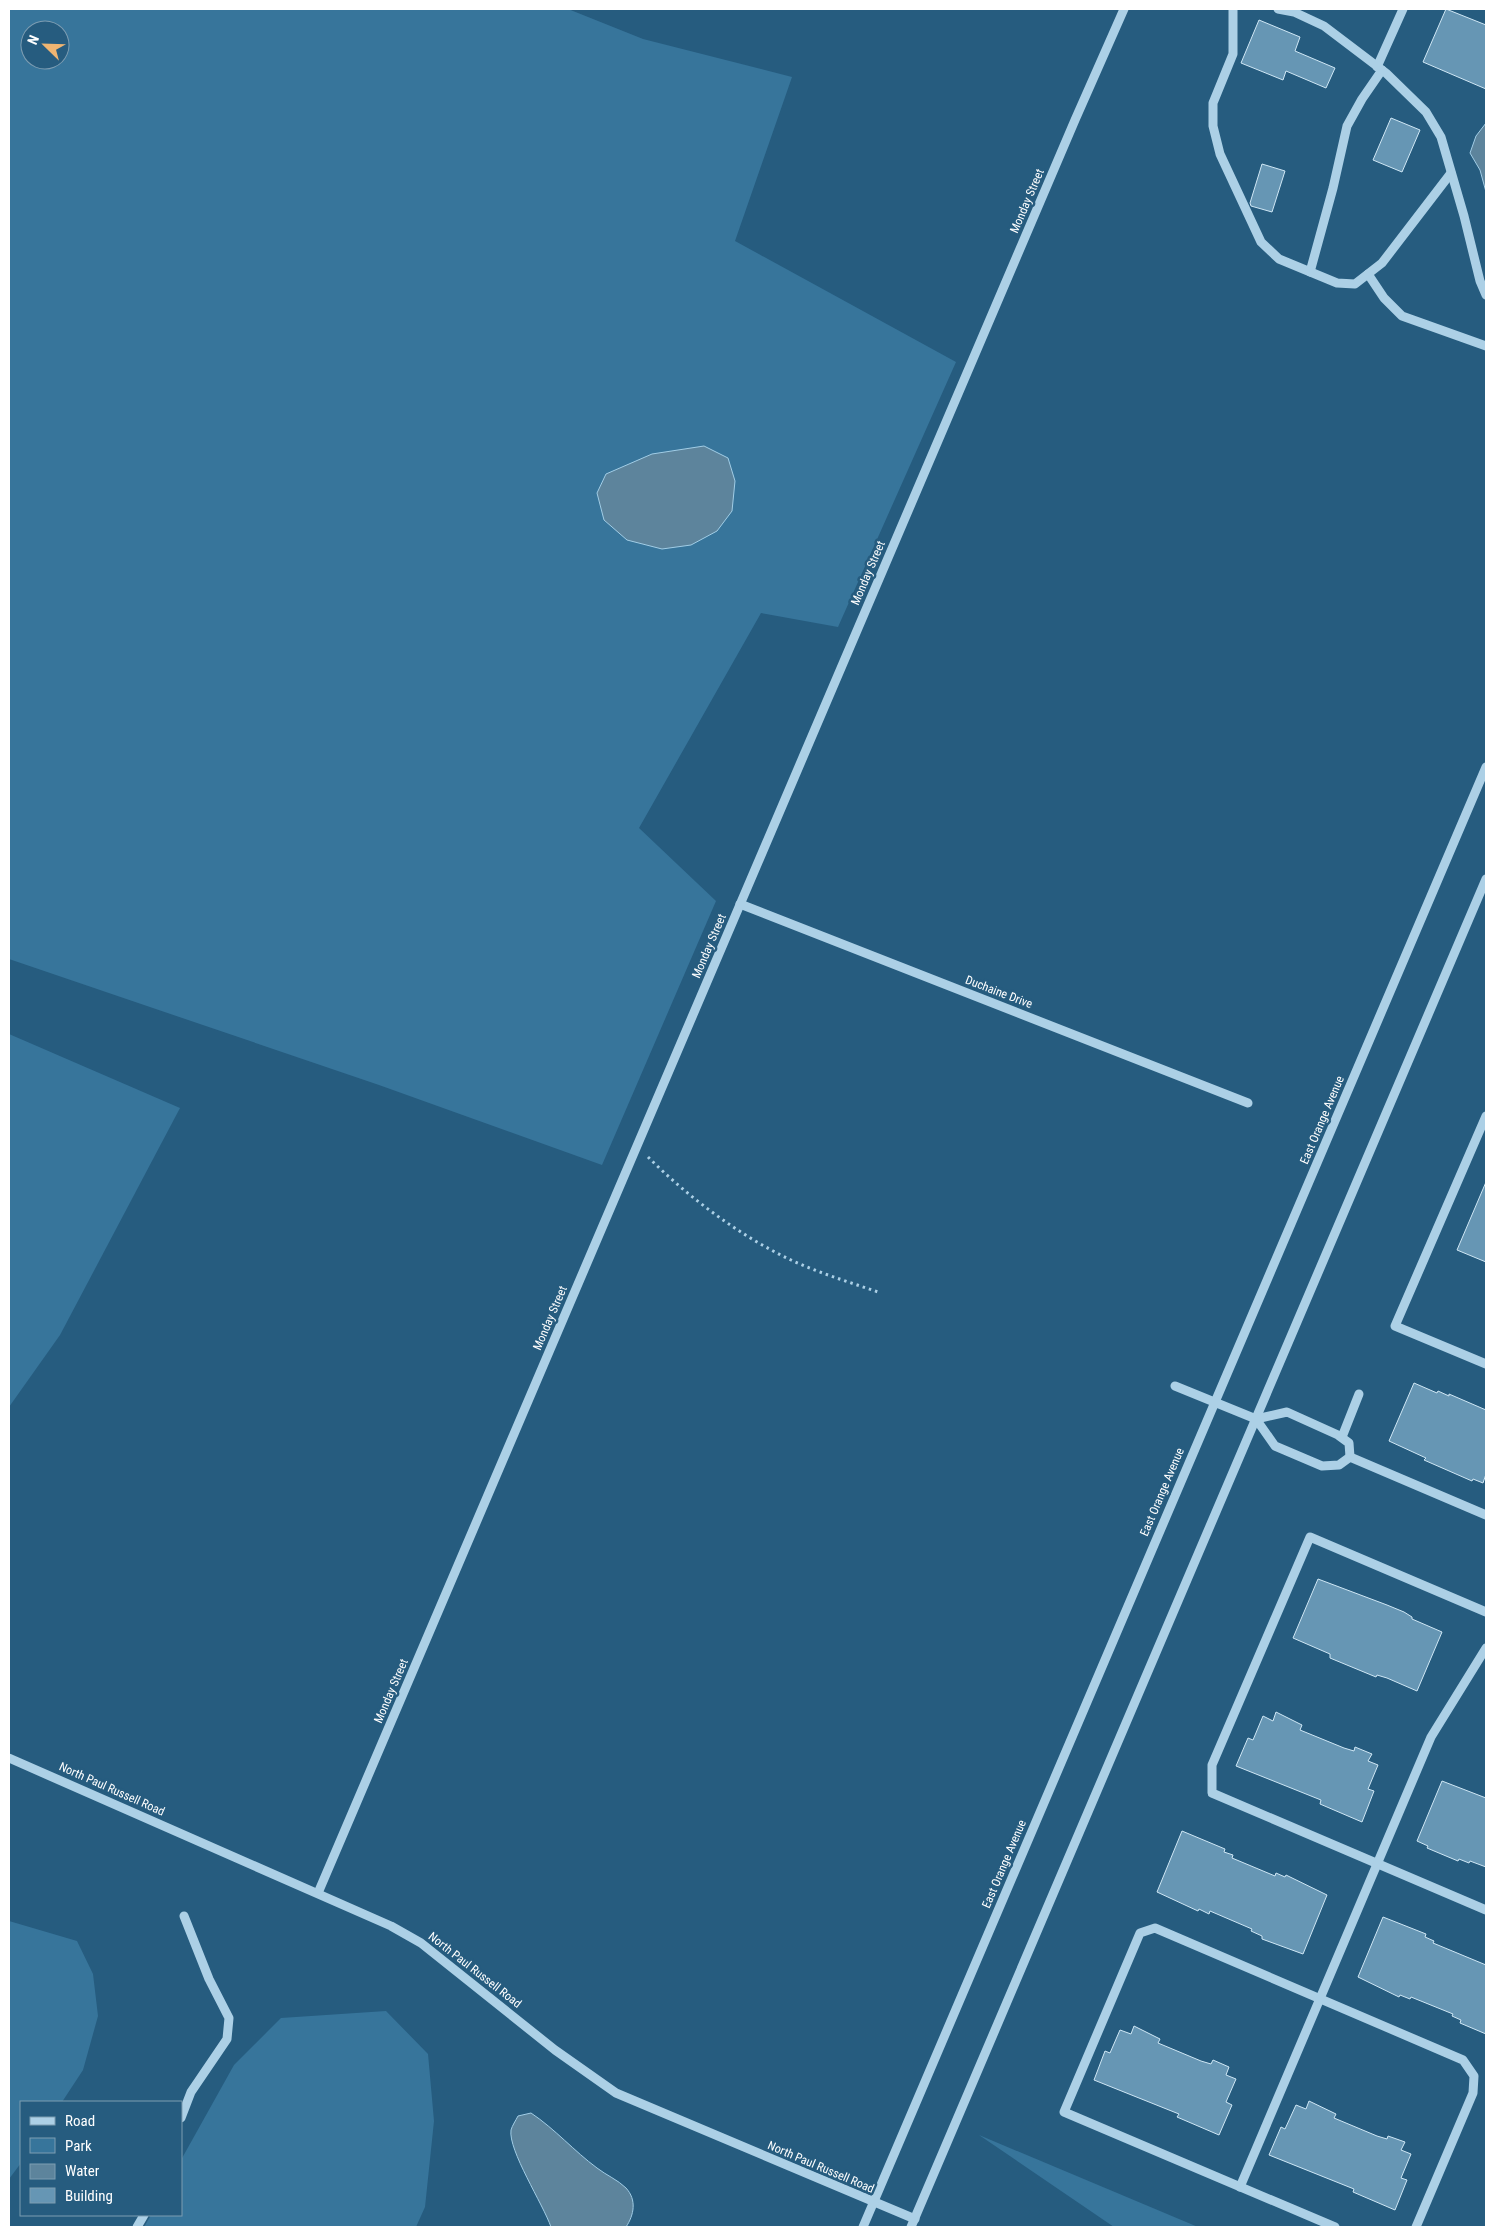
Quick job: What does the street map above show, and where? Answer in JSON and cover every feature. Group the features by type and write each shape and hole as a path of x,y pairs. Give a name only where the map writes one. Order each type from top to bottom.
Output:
{"street":[{"name":"Monday Street","path":"318,1893 1124,9"},
{"path":"1233,9 1233,54 1213,104 1213,126 1220,154 1261,242 1279,259 1337,283 1355,284 1382,263 1451,173"},
{"path":"1278,9 1307,13 1380,68 1426,112 1441,137 1464,216 1480,281 1486,296"},
{"path":"1310,272 1333,188 1347,126 1380,68 1403,9"},
{"path":"1368,274 1384,298 1402,316 1486,346"},
{"name":"East Orange Avenue","path":"863,2227 1486,766"},
{"path":"913,2223 1486,879"},
{"name":"Duchaine Drive","path":"740,904 1248,1103"},
{"path":"1486,1116 1395,1326 1486,1364"},
{"path":"1175,1386 1256,1419 1275,1446 1322,1466 1339,1465 1350,1457"},
{"path":"1342,1437 1360,1394"},
{"path":"1256,1419 1287,1412 1342,1437 1349,1443 1350,1457"},
{"path":"1350,1457 1486,1514"},
{"path":"1486,1612 1310,1537 1212,1765 1212,1793 1486,1910"},
{"path":"1240,2186 1431,1737 1486,1648"},
{"name":"North Paul Russell Road","path":"9,1758 391,1926 421,1943 555,2050 616,2093 874,2202 913,2223"},
{"path":"182,2115 191,2092 227,2040 229,2018 209,1979 184,1916"},
{"path":"1335,2227 1064,2112 1140,1933 1155,1928 1463,2060 1474,2076 1474,2093 1416,2227"},
{"path":"137,2227 143,2216"}],"path":[{"path":"637,1146 676,1185 770,1249 792,1260 878,1292"}],"green space":[{"path":"9,9 568,9 643,39 792,77 735,241 956,362 838,627 761,613 639,828 716,901 602,1165 379,1085 9,959"},
{"path":"9,1034 180,1108 60,1335 9,1407"},
{"path":"9,1921 77,1941 93,1974 98,2016 83,2070 63,2101 20,2101 20,2164 9,2179"},
{"path":"386,2011 428,2054 434,2121 425,2207 416,2227 144,2227 150,2216 182,2216 182,2158 234,2065 281,2018"},
{"path":"979,2135 1198,2227 1114,2227"}],"water":[{"path":"1486,123 1486,192 1480,170 1470,153 1476,136"},
{"path":"704,446 728,458 735,481 732,511 717,531 691,545 662,549 627,540 604,520 597,493 606,474 652,454"},
{"path":"531,2113 601,2171 626,2188 632,2197 633,2208 631,2218 626,2227 551,2227 520,2163 512,2139 511,2130 518,2116"}],"building":[{"path":"1446,9 1486,25 1486,89 1423,62"},
{"path":"1259,20 1300,37 1295,51 1335,68 1326,88 1286,71 1283,80 1241,63"},
{"path":"1391,118 1420,130 1402,172 1373,160"},
{"path":"1262,164 1285,171 1272,212 1251,206 1250,203"},
{"path":"1486,1182 1486,1262 1457,1250"},
{"path":"1414,1383 1437,1393 1438,1391 1449,1396 1449,1394 1486,1410 1486,1474 1483,1483 1473,1479 1472,1481 1424,1460 1426,1458 1389,1441"},
{"path":"1318,1579 1404,1612 1412,1617 1412,1619 1442,1632 1417,1691 1387,1678 1377,1675 1376,1677 1330,1658 1330,1654 1293,1638"},
{"path":"1276,1712 1302,1725 1300,1730 1344,1748 1354,1751 1355,1747 1372,1754 1368,1761 1378,1765 1368,1789 1374,1791 1362,1822 1320,1804 1321,1800 1236,1766 1248,1738 1253,1740 1263,1716 1273,1721"},
{"path":"1442,1781 1486,1798 1486,1867 1470,1861 1469,1863 1459,1859 1458,1861 1427,1848 1428,1846 1417,1841"},
{"path":"1182,1831 1225,1849 1224,1852 1233,1855 1232,1858 1275,1876 1276,1873 1285,1877 1286,1875 1327,1895 1303,1954 1262,1939 1262,1936 1251,1931 1252,1929 1210,1911 1209,1914 1199,1909 1198,1911 1157,1892"},
{"path":"1383,1917 1426,1934 1425,1937 1434,1941 1433,1943 1486,1965 1486,2034 1460,2023 1461,2020 1452,2016 1453,2014 1411,1997 1410,1999 1400,1995 1399,1997 1358,1977"},
{"path":"1134,2026 1160,2039 1158,2043 1201,2061 1211,2064 1213,2060 1229,2067 1226,2075 1236,2079 1226,2102 1232,2105 1219,2135 1177,2117 1179,2114 1094,2080 1105,2051 1110,2053 1120,2030 1131,2034"},
{"path":"1309,2101 1336,2114 1334,2118 1377,2136 1387,2139 1388,2136 1405,2142 1401,2150 1411,2154 1401,2178 1407,2180 1395,2210 1353,2192 1354,2189 1269,2155 1281,2127 1285,2129 1296,2105 1306,2109"}]}
